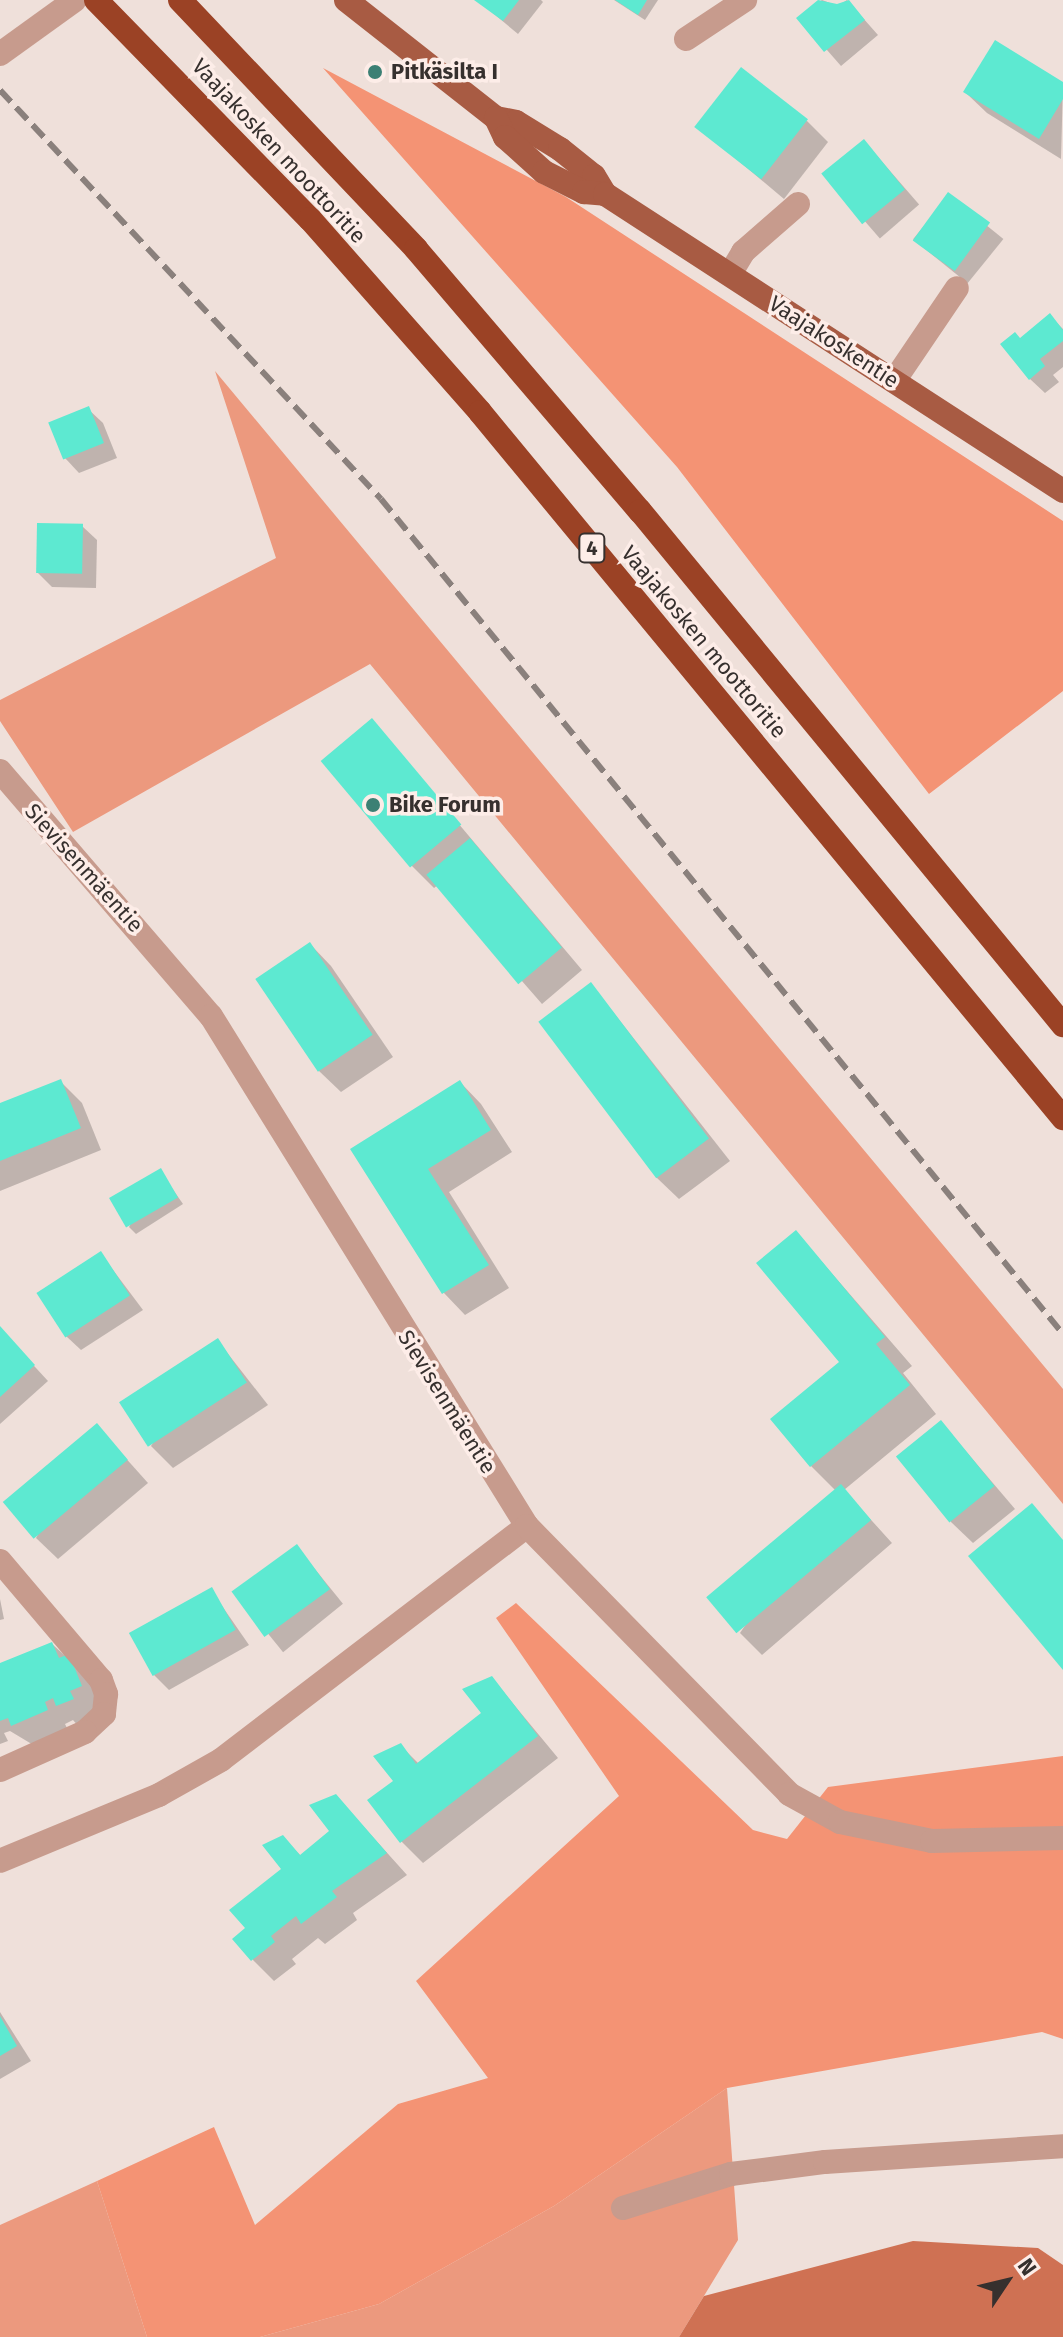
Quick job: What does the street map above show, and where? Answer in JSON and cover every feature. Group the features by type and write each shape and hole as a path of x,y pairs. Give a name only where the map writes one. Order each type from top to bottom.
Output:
{"highway":[{"name":"Vaajakosken moottoritie","path":"96,0 310,219 480,412 1063,1118"},
{"name":"Vaajakosken moottoritie","path":"180,0 426,260 640,511 1063,1025"}],"main road":[{"name":"Vaajakoskentie","path":"346,0 496,118 505,137 544,172 584,192 605,194 1063,491"}],"street":[{"path":"0,54 75,0"},
{"path":"686,39 745,0"},
{"path":"730,274 743,252 798,204"},
{"path":"894,381 957,288"},
{"name":"Sievisenmäentie","path":"0,771 211,1016 527,1526 789,1794 840,1822 932,1841 1063,1838"},
{"path":"0,1861 159,1795 221,1760 527,1526"},
{"path":"0,1561 101,1680 106,1694 104,1714 85,1732 0,1770"},
{"path":"623,2208 731,2174 825,2162 1063,2146"}],"shaded area":[{"path":"323,68 566,197 1063,521 1063,691 929,794 677,467"},
{"path":"215,371 1063,1389 1063,1504 370,664 73,832 0,721 0,700 276,558"},
{"path":"516,1603 753,1830 787,1839 828,1787 1063,1756 1063,2039 1042,2032 727,2088 554,2206 379,2304 260,2337 147,2337 97,2181 214,2127 255,2225 398,2104 488,2078 416,1981 619,1796 496,1618"},
{"path":"727,2088 738,2240 679,2337 260,2337 379,2304 554,2206"},
{"path":"97,2181 147,2337 0,2337 0,2225"},
{"path":"913,2241 1038,2248 1063,2265 1063,2337 679,2337 704,2296"}],"building":[{"path":"474,0 519,0 503,21"},
{"path":"615,0 647,0 638,15"},
{"path":"818,0 837,4 849,0 865,20 824,52 796,18"},
{"path":"995,40 1063,82 1063,99 1039,139 963,92"},
{"path":"741,67 808,119 761,179 694,127"},
{"path":"864,139 905,190 862,224 821,174"},
{"path":"948,192 990,223 955,271 913,241"},
{"path":"1050,313 1063,330 1063,341 1040,359 1045,366 1029,380 1000,344 1015,332 1020,338"},
{"path":"89,406 104,443 63,460 48,422"},
{"path":"37,523 83,524 82,574 36,573"},
{"path":"372,718 461,824 410,868 321,761"},
{"path":"470,838 562,948 518,984 426,875"},
{"path":"310,942 373,1035 318,1072 255,979"},
{"path":"591,982 709,1139 656,1178 538,1022"},
{"path":"61,1079 81,1128 0,1161 0,1103"},
{"path":"460,1080 491,1130 428,1169 489,1265 442,1294 350,1149"},
{"path":"161,1168 178,1197 126,1227 109,1198"},
{"path":"796,1230 885,1337 876,1344 910,1385 810,1467 770,1419 839,1362 756,1263"},
{"path":"101,1251 130,1295 65,1337 36,1293"},
{"path":"0,1326 35,1365 0,1397"},
{"path":"218,1338 247,1382 148,1447 119,1402"},
{"path":"941,1420 994,1486 949,1523 896,1457"},
{"path":"97,1423 128,1460 34,1539 3,1502"},
{"path":"841,1484 871,1520 736,1633 706,1597"},
{"path":"1032,1503 1063,1540 1063,1670 968,1556"},
{"path":"297,1544 330,1589 264,1637 231,1592"},
{"path":"212,1587 236,1630 153,1676 129,1633"},
{"path":"52,1642 59,1658 69,1654 82,1686 70,1691 74,1699 56,1706 53,1698 45,1702 48,1710 11,1726 8,1718 0,1721 0,1663"},
{"path":"492,1676 538,1736 400,1843 367,1800 393,1781 373,1756 401,1743 416,1764 481,1713 462,1689"},
{"path":"336,1794 387,1853 332,1891 337,1897 301,1924 296,1916 271,1936 275,1942 251,1961 232,1939 245,1928 229,1910 281,1869 262,1845 283,1835 300,1855 329,1831 309,1805"},
{"path":"0,2016 17,2046 0,2056"}],"railway":[{"path":"0,90 381,499 1063,1334"}],"place":[{"name":"Pitkäsilta I","path":"375,72"},
{"name":"Bike Forum","path":"373,805"}]}
